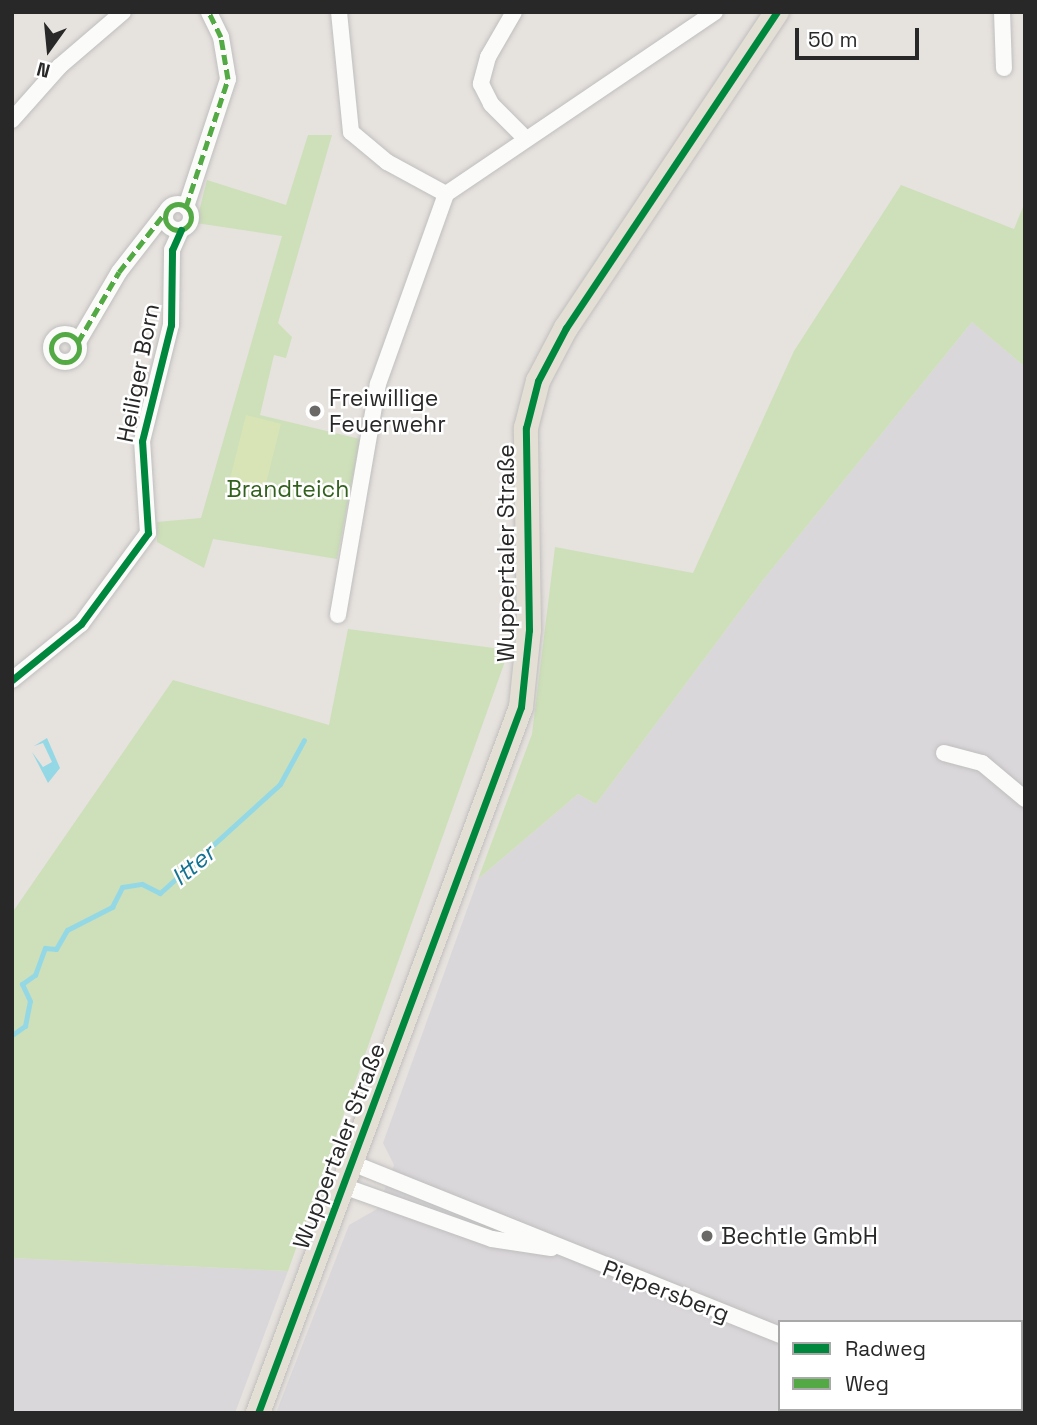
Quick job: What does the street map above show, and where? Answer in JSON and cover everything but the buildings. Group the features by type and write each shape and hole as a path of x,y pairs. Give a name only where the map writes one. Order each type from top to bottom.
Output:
{"main road":[{"name":"Wuppertaler Straße","path":"258,1413 521,707 529,630 531,399 566,328 777,12"}],"street":[{"path":"13,118 60,66 123,12"},
{"name":"Heiliger Born","path":"12,680 81,624 148,533 142,441 170,325 173,250 181,230 190,222 186,207 228,79 221,37 209,12"},
{"path":"339,12 351,132 387,162 446,194"},
{"path":"514,12 488,57 481,84 491,104 526,139"},
{"path":"338,615 378,384 446,194 715,12"},
{"path":"1002,12 1003,68"},
{"path":"181,230 168,226 165,213 174,205 186,207"},
{"name":"Heiliger Born","path":"78,342 119,272 165,213"},
{"path":"944,753 982,763 1025,799"},
{"name":"Piepersberg","path":"348,1174 492,1239 552,1248 778,1334"},
{"name":"Piepersberg","path":"348,1174 528,1231 552,1248"}],"shaded area":[{"path":"972,322 1025,367 1025,1413 276,1413 349,1225 377,1209 394,1165 383,1143 478,879 578,794 596,804 763,580"},
{"path":"12,1258 288,1271 235,1413 12,1413"}],"green space":[{"name":"Brandteich","path":"308,135 332,135 278,323 292,337 286,358 274,355 260,415 360,439 337,559 213,539 204,568 157,542 157,522 201,518 282,236 196,223 207,180 286,205"},
{"path":"901,185 1014,229 1025,202 1025,367 972,322 763,580 596,804 578,794 478,879 532,734 555,547 693,573 794,351"},
{"path":"246,415 281,424 263,496 228,487"},
{"path":"348,629 509,650 288,1271 12,1258 12,913 173,680 329,725"}],"water":[{"path":"47,738 60,768 48,783 32,752 43,767 52,762 43,743 34,746"}],"waterway":[{"name":"Itter","path":"12,1035 25,1026 30,1001 22,984 35,975 45,948 56,949 67,930 112,907 122,887 142,884 160,893 280,784 304,740"}],"marked path":[{"path":"186,207 228,79 221,37 209,12"},
{"path":"178,204 187,208 191,217 187,226 178,230 169,226 165,217 169,208 178,204"},
{"path":"78,342 119,272 165,213"},
{"path":"65,334 75,338 79,348 75,358 65,362 55,358 51,348 55,338 65,334"}],"cycle path":[{"path":"258,1413 521,707 529,630 526,428 538,381 566,328 777,12"},
{"path":"12,680 81,624 148,533 142,441 171,325 172,250 181,230"}],"place":[{"name":"Freiwillige Feuerwehr","path":"315,411"},
{"name":"Bechtle GmbH","path":"707,1236"}]}
